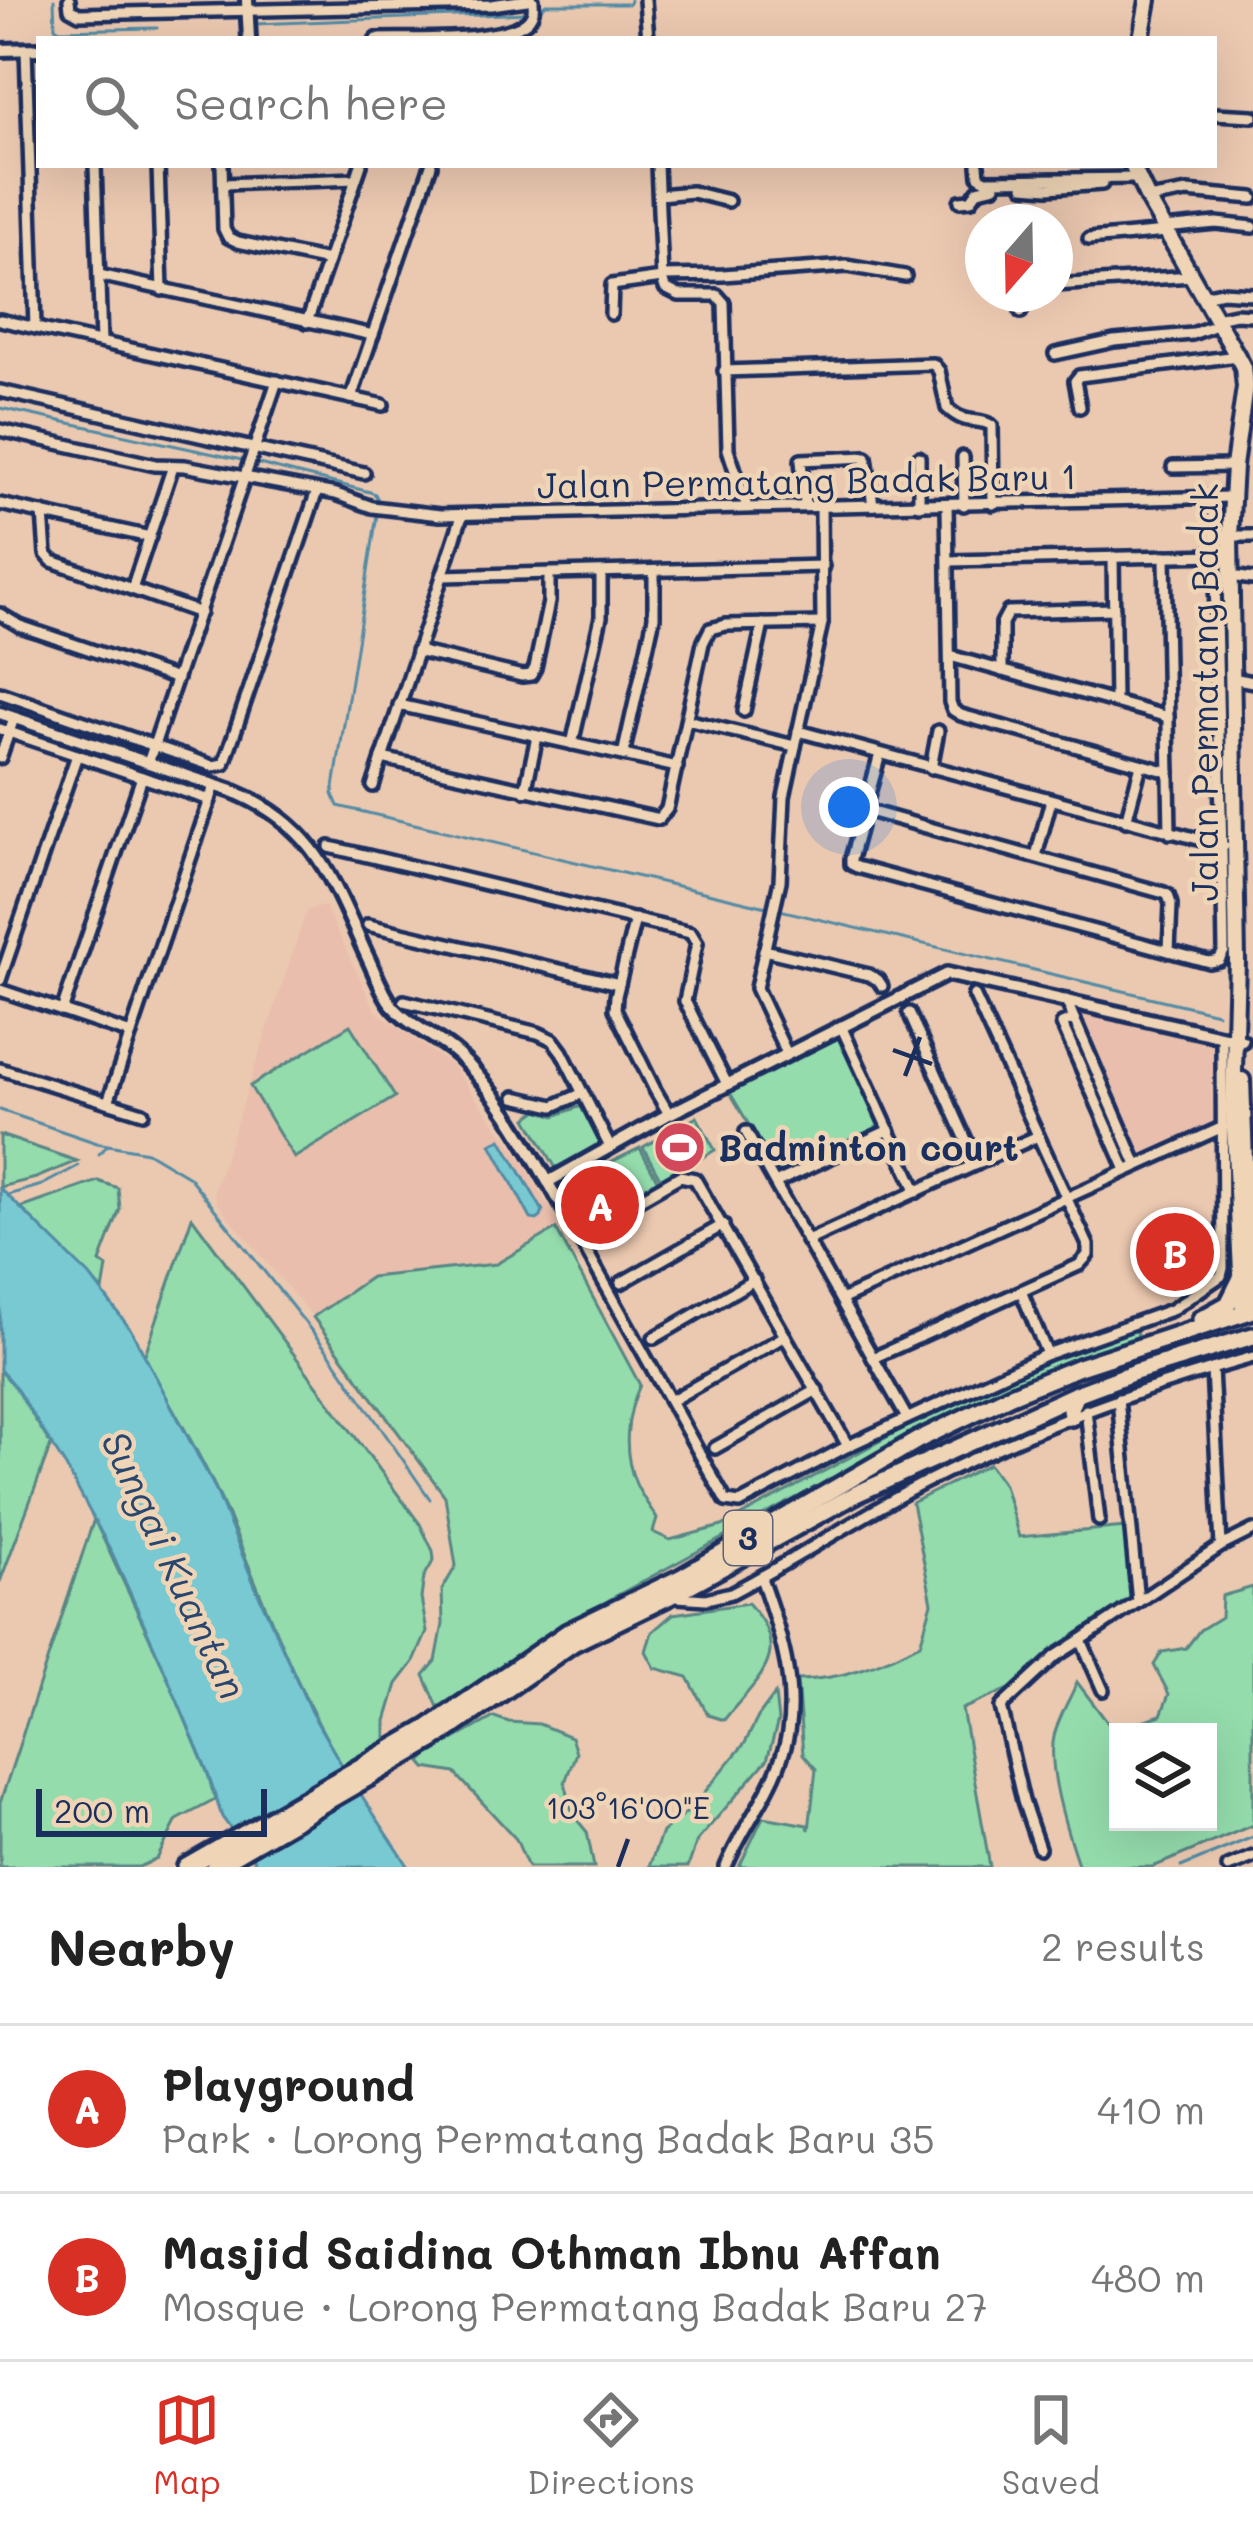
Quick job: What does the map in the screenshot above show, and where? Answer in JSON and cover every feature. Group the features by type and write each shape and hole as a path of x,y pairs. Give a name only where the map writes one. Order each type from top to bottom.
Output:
{"highway":[{"path":"1166,1336 1228,1304 1247,1270"},
{"path":"955,1447 980,1427 1023,1407 1129,1366 1234,1333 1250,1320"},
{"name":"3","path":"186,1867 432,1733 543,1646 682,1577 883,1459 1045,1381 1166,1336 1250,1320"},
{"name":"3","path":"214,1867 573,1643 955,1447 1076,1394 1172,1360 1250,1320"},
{"path":"1076,1394 1070,1408 1078,1413"},
{"path":"1011,1423 1030,1435"}],"main road":[{"path":"1142,36 1148,0"},
{"name":"Jalan Permatang Badak","path":"1134,171 1245,377 1230,536 1222,555 1231,576 1234,826 1228,847 1243,940 1237,961 1233,1108 1250,1320"}],"street":[{"path":"69,0 70,9 79,14 232,4 491,5 530,0 533,9 525,22 481,36"},
{"path":"645,0 648,36"},
{"path":"249,36 254,5"},
{"path":"0,50 33,56 35,327"},
{"path":"1217,115 1253,116"},
{"path":"95,168 101,343"},
{"path":"158,168 162,290"},
{"path":"222,168 228,237 328,261"},
{"path":"308,322 360,168"},
{"path":"351,398 430,168"},
{"path":"657,168 665,288 674,294 713,294 723,300 728,448 747,507"},
{"path":"978,168 979,176 986,180 1119,180 1134,171"},
{"path":"1117,168 1119,180"},
{"path":"223,184 356,179"},
{"path":"960,201 971,200 989,185 1072,188 1106,180"},
{"path":"659,195 692,192 728,201"},
{"path":"1148,200 1187,192 1253,198"},
{"path":"1089,239 1216,223 1253,227"},
{"path":"611,314 613,285 662,277 847,266 905,276"},
{"path":"99,275 373,335"},
{"path":"1073,284 1192,276"},
{"path":"1202,296 1253,294"},
{"path":"1055,354 1114,341 1192,334 1235,314 1253,315"},
{"path":"0,320 383,405"},
{"path":"1080,407 1075,381 1079,376 1237,356"},
{"path":"724,371 933,364 947,408 963,420 992,426 993,504"},
{"path":"148,764 277,382"},
{"path":"0,391 364,473"},
{"name":"Jalan Permatang Badak Baru 1","path":"0,430 155,465 353,498 378,508 462,515 1232,497"},
{"path":"805,506 801,460 866,457 873,506"},
{"path":"963,457 964,505"},
{"path":"919,458 919,506"},
{"path":"132,590 173,466"},
{"path":"1173,467 1234,466"},
{"path":"0,694 217,767 224,764 317,491"},
{"path":"880,754 851,864 1209,962 1220,960 1228,847 1222,555 1214,498"},
{"path":"0,504 149,536"},
{"path":"947,505 950,702 957,712 1169,772"},
{"path":"787,1054 757,994 756,982 780,880 784,797 822,623 821,506"},
{"path":"44,513 48,558 200,613"},
{"path":"374,786 462,515"},
{"path":"1230,536 1253,536"},
{"path":"949,561 1222,555"},
{"path":"1165,556 1170,832"},
{"path":"1113,557 1115,702"},
{"path":"442,576 823,566"},
{"path":"623,755 654,617 654,571"},
{"path":"572,744 601,617 601,573"},
{"path":"417,651 531,675 549,602 549,575"},
{"path":"1231,576 1253,579"},
{"path":"1002,671 1002,623 1008,612 1114,609"},
{"path":"0,614 20,626 177,680"},
{"path":"382,758 659,819 668,808 710,629 822,623"},
{"path":"744,711 763,624"},
{"path":"950,656 1168,717"},
{"path":"1232,678 1253,682"},
{"path":"400,705 677,766"},
{"path":"0,713 215,785 261,804 296,830 328,872 391,1003 465,1063 513,1124 726,1501 732,1503 1047,1354 1171,1310 1222,1274 1222,1127 1233,1039 947,974 669,1114 548,1182"},
{"path":"0,758 4,730 14,718"},
{"path":"687,720 795,746"},
{"path":"4,730 210,800"},
{"path":"932,768 938,730"},
{"path":"798,731 1228,847"},
{"path":"524,791 537,736"},
{"path":"0,980 77,755"},
{"path":"1126,821 1141,765"},
{"path":"62,1011 142,777"},
{"path":"108,1102 215,785"},
{"path":"1036,856 1051,800"},
{"path":"865,810 1168,895 1169,951"},
{"path":"1234,826 1253,828"},
{"path":"330,847 691,933 696,939 685,1001 727,1084"},
{"path":"1235,874 1253,878"},
{"path":"1236,905 1253,908"},
{"path":"635,919 614,1003 669,1114"},
{"path":"368,925 619,984"},
{"path":"764,950 869,975 882,986"},
{"path":"0,990 131,1034"},
{"path":"873,1358 1086,1259 1088,1246 974,994"},
{"path":"1066,1000 1131,1167"},
{"path":"404,1001 546,1036 562,1052 610,1147"},
{"path":"909,1013 977,1164"},
{"path":"1074,1019 1062,1024 1131,1167"},
{"path":"841,1026 917,1192"},
{"path":"0,1069 143,1113"},
{"path":"515,1097 554,1106 583,1094"},
{"path":"841,1300 1222,1127"},
{"path":"775,1183 889,1130"},
{"path":"746,1132 907,1418"},
{"path":"807,1241 1038,1136"},
{"path":"578,1234 685,1175 698,1183 848,1446"},
{"path":"621,1283 723,1225"},
{"path":"654,1338 754,1280"},
{"path":"1021,1292 1047,1354"},
{"path":"672,1400 785,1336"},
{"path":"670,1596 718,1598 927,1481 994,1449 1078,1413 1253,1357"},
{"path":"1212,1369 1221,1546"},
{"path":"715,1448 817,1390"},
{"path":"1118,1399 1138,1602"},
{"path":"1078,1413 1099,1520"},
{"path":"1040,1848 1023,1801 1001,1707 1056,1656 1221,1546 1253,1530"},
{"path":"726,1867 781,1760 790,1719 791,1695 760,1578"},
{"path":"1081,1640 1103,1690"},
{"path":"1228,1867 1253,1857"}],"shaded area":[{"path":"325,906 375,1011 452,1066 522,1160 560,1227 496,1264 371,1277 313,1317 217,1203 214,1191 307,910"},
{"path":"1078,1011 1219,1041 1219,1125 1141,1161"}],"green space":[{"path":"350,1025 395,1097 294,1158 250,1086"},
{"path":"838,1037 880,1127 777,1172 729,1091"},
{"path":"581,1106 600,1143 557,1170 527,1118 538,1110 555,1116"},
{"name":"Badminton court","path":"697,1117 715,1150 662,1182 643,1147"},
{"path":"0,1135 77,1161 0,1187"},
{"path":"640,1148 659,1183 590,1226 566,1184"},
{"path":"98,1181 118,1188 120,1209 100,1262 107,1267 103,1291 21,1208"},
{"path":"192,1217 420,1524 433,1551 421,1598 427,1632 414,1662 397,1684 386,1721 386,1741 344,1769 295,1675 217,1491 144,1357"},
{"path":"556,1229 640,1385 629,1422 629,1459 638,1488 657,1519 653,1532 670,1540 722,1526 904,1428 1047,1360 1135,1329 1139,1338 1083,1357 942,1421 818,1486 614,1597 438,1707 424,1675 436,1661 443,1624 442,1590 456,1566 445,1496 313,1317 371,1277 496,1264"},
{"path":"0,1370 51,1445 0,1582"},
{"path":"989,1464 1004,1485 1019,1537 1126,1527 1133,1601 1033,1679 962,1709 990,1867 739,1867 763,1817 808,1825 809,1830 816,1769 803,1754 797,1680 860,1670 920,1644 932,1603 912,1503"},
{"path":"94,1519 162,1664 215,1800 177,1820 157,1859 139,1867 0,1867 0,1803"},
{"path":"1253,1587 1253,1825 1153,1867 1079,1867 1053,1766 1058,1722 1077,1682 1109,1724 1109,1831 1217,1831 1217,1723 1133,1723 1161,1715 1169,1694 1154,1665 1162,1652 1186,1648 1200,1630 1221,1617 1222,1596"},
{"path":"748,1603 762,1621 770,1651 759,1678 724,1720 708,1715 688,1677 655,1668 646,1651 652,1632 673,1614"},
{"path":"775,1694 778,1721 767,1760 697,1841 688,1867 649,1867 662,1832 690,1810 745,1743"},
{"path":"494,1717 539,1724 571,1737 576,1753 565,1782 573,1815 587,1832 594,1867 528,1867 516,1839 455,1773 426,1768 421,1762"}],"water":[{"path":"501,1139 543,1211 537,1220 531,1219 491,1144"},
{"name":"Sungai Kuantan","path":"0,1188 90,1276 131,1330 215,1488 311,1712 409,1867 259,1867 222,1817 113,1555 66,1467 0,1370"}],"waterway":[{"path":"54,0 55,27 60,30 157,28"},
{"path":"538,11 546,4 629,4 630,0"},
{"path":"255,24 527,13"},
{"path":"0,408 242,460"},
{"path":"259,464 370,492 379,502 333,794 338,806 1217,1013"},
{"path":"0,1110 97,1143 147,1152 189,1177 330,1354 430,1499"},
{"path":"99,1154 107,1146"},
{"path":"8,1195 42,1185 78,1166"},
{"path":"1181,1867 1253,1837"}],"place":[{"name":"Badminton court","path":"679,1148"},
{"name":"Playground","path":"600,1205"},
{"name":"Masjid Saidina Othman Ibnu Affan","path":"1175,1252"}]}
